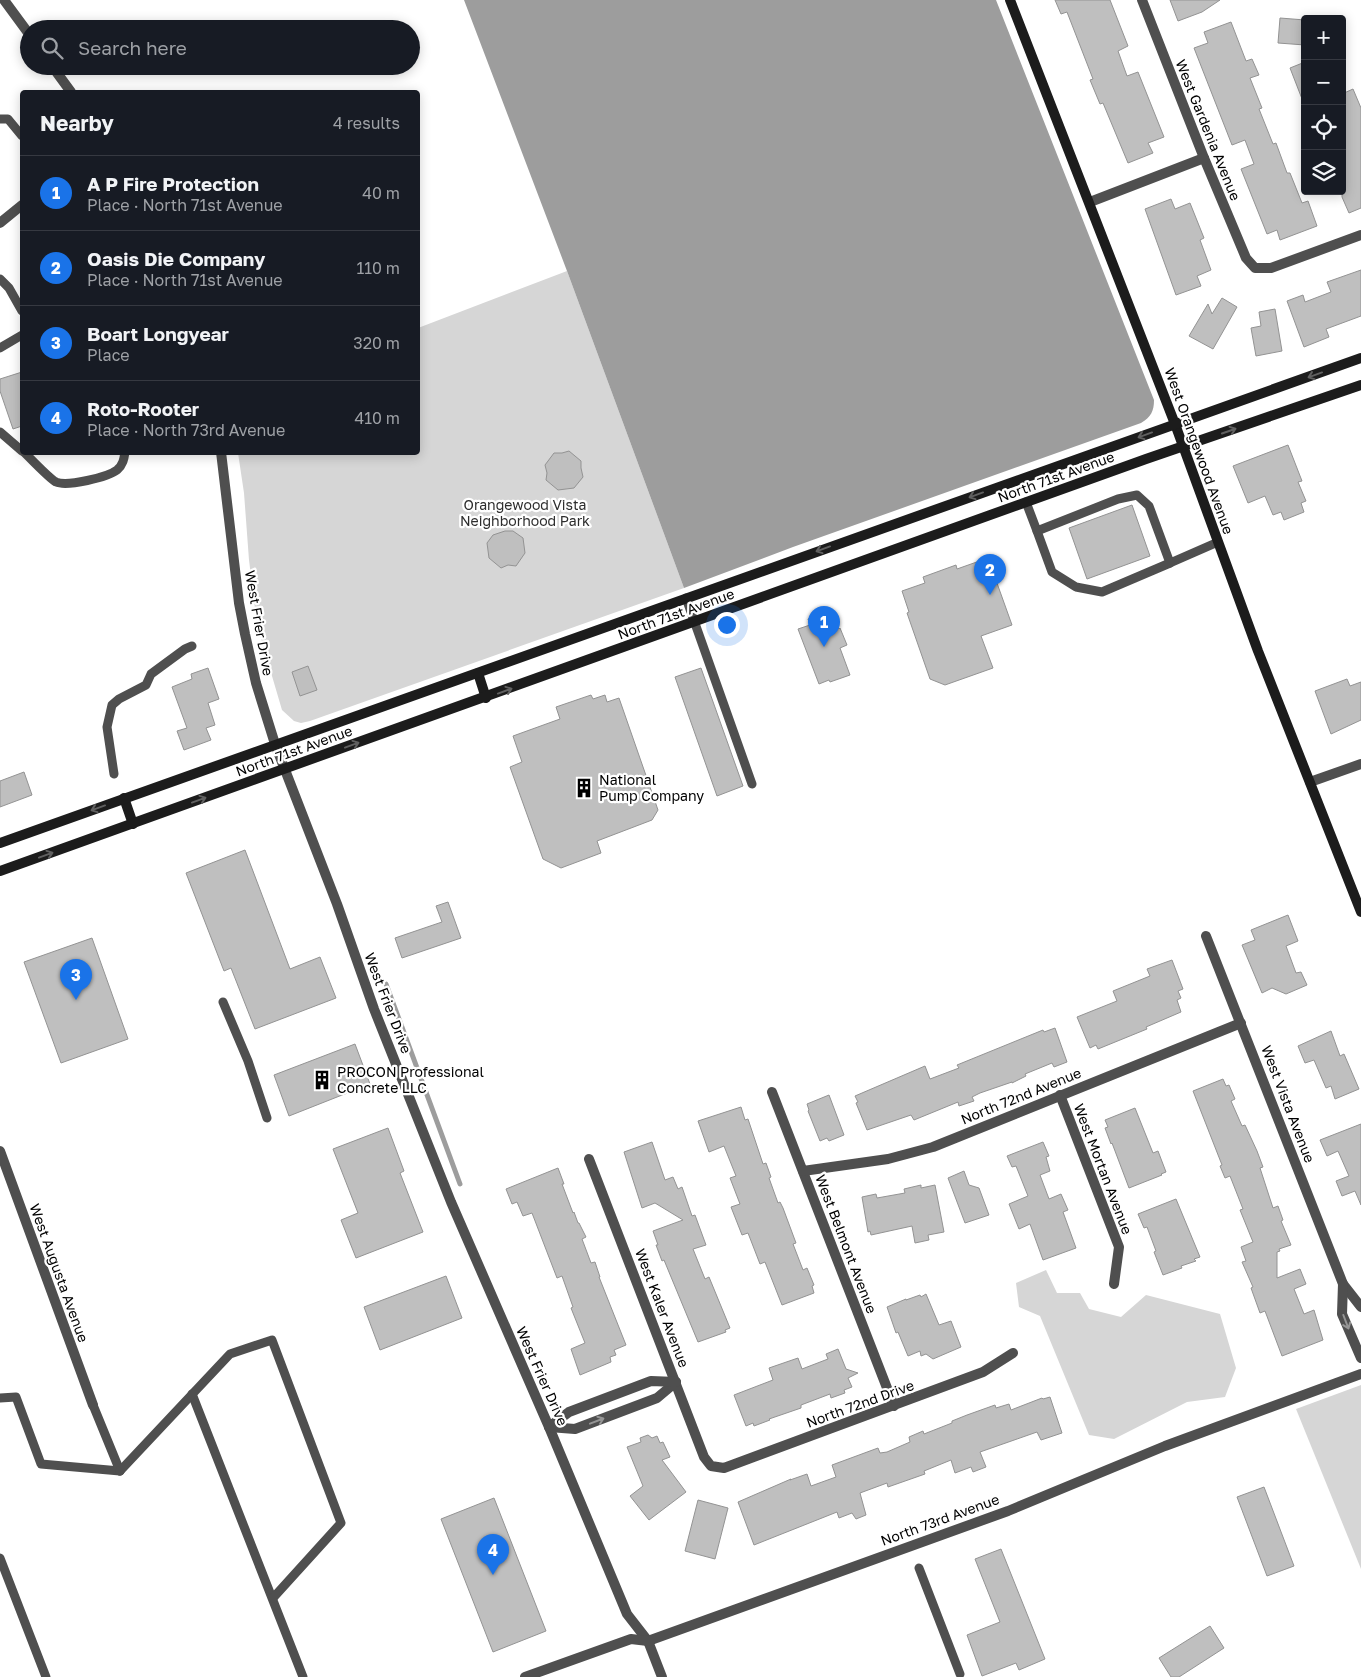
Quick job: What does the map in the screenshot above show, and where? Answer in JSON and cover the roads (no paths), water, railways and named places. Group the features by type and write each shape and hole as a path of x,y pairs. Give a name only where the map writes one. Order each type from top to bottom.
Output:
{"street":[{"path":"4,0 20,22"},
{"name":"West Orangewood Avenue","path":"1010,0 1175,424 1258,651 1361,912"},
{"name":"West Gardenia Avenue","path":"1142,0 1204,158 1246,258 1255,268 1271,268 1361,235"},
{"path":"59,75 70,90"},
{"path":"1090,202 1204,158"},
{"path":"0,223 20,207"},
{"name":"North 71st Avenue","path":"0,843 1361,358"},
{"name":"North 71st Avenue","path":"0,871 486,698 1026,502 1361,385"},
{"name":"West Frier Drive","path":"221,455 239,603 256,683 275,744 337,904 374,1009 447,1193 550,1427 627,1614 648,1641 662,1677"},
{"path":"478,673 486,698"},
{"path":"1310,782 1361,764"},
{"path":"124,798 133,824"},
{"name":"West Vista Avenue","path":"1206,936 1242,1023 1343,1284 1361,1307"},
{"name":"North 72nd Avenue","path":"804,1171 865,1163 911,1154 954,1139 1242,1023"},
{"name":"West Belmont Avenue","path":"772,1092 894,1406"},
{"name":"West Mortan Avenue","path":"1060,1095 1119,1246 1114,1284"},
{"name":"West Augusta Avenue","path":"0,1151 93,1405"},
{"name":"West Kaler Avenue","path":"589,1159 704,1457 711,1466"},
{"name":"West Vista Avenue","path":"1343,1284 1342,1314 1361,1358"},
{"name":"North 72nd Drive","path":"711,1466 724,1468 894,1406 983,1372 1013,1353"},
{"name":"North 73rd Avenue","path":"525,1677 631,1639 648,1641 1008,1511 1165,1446 1361,1374"},
{"path":"550,1427 569,1412 651,1380 676,1382"},
{"path":"550,1427 575,1429 656,1398 676,1382"}],"lane":[{"path":"0,119 8,119 20,134"},
{"path":"0,279 9,288 20,307"},
{"path":"0,348 20,337"},
{"path":"0,432 20,449"},
{"path":"26,455 56,482 69,484 116,470 124,461 125,455"},
{"path":"1037,531 1118,499 1137,495 1149,506 1170,563"},
{"path":"1026,502 1052,572 1076,588 1102,592 1218,542"},
{"path":"686,598 752,784"},
{"path":"114,774 107,727 112,705 146,685 151,674 192,646"},
{"path":"223,1002 248,1060 267,1118"},
{"path":"120,1471 230,1354 272,1340 340,1523 273,1598"},
{"path":"192,1394 303,1677"},
{"path":"0,1398 16,1397 41,1464 120,1471"},
{"path":"93,1405 120,1471"},
{"path":"0,1558 46,1677"},
{"path":"919,1568 960,1674"}],"waterway":[{"path":"386,984 460,1184"}],"place":[{"name":"Oasis Die Company","path":"990,595"},
{"name":"A P Fire Protection","path":"824,647"},
{"name":"National Pump Company","path":"584,788"},
{"name":"Boart Longyear","path":"76,1000"},
{"name":"PROCON Professional Concrete LLC","path":"322,1080"},
{"name":"Roto-Rooter","path":"493,1575"}],"park label":[{"name":"Orangewood Vista Neighborhood Park","path":"525,514"}]}
